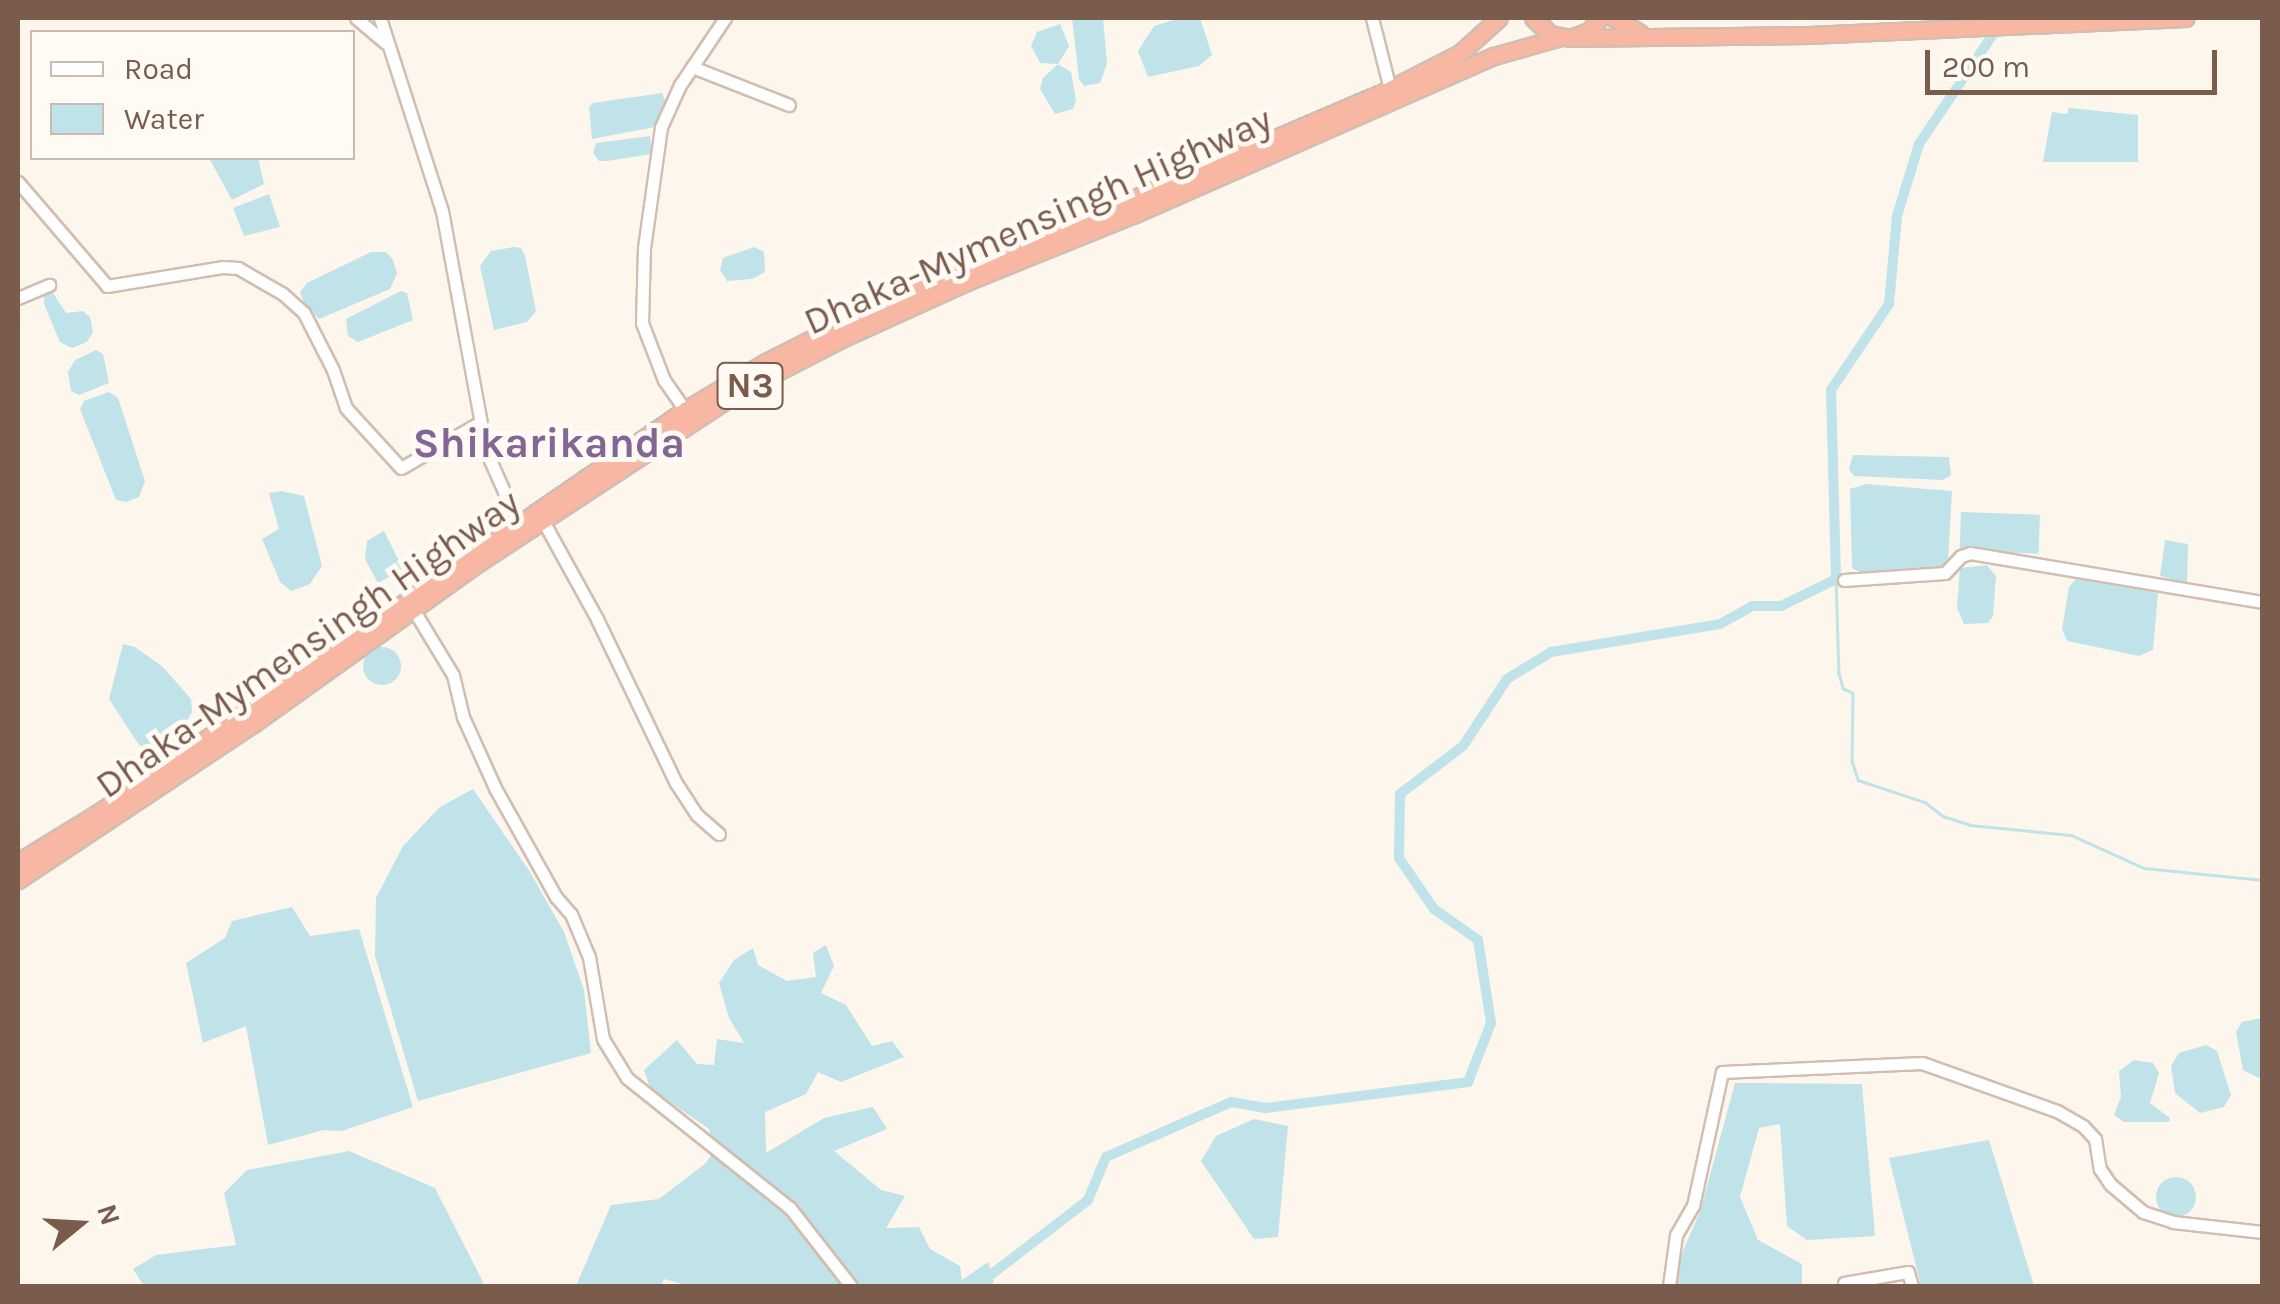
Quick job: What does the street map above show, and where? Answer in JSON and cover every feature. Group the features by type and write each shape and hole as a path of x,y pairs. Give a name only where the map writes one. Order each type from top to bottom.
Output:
{"highway":[{"name":"Dhaka-Mymensingh Highway","path":"18,880 411,605 518,523 686,410 848,321 1390,89 1460,53 1499,18"},
{"path":"1533,18 1550,34 1566,38"},
{"name":"N3","path":"1566,38 1589,31 1600,18"},
{"name":"N3","path":"1614,18 1635,32 1657,37"},
{"name":"N3","path":"1566,38 1972,28 2186,18"},
{"name":"Dhaka-Mymensingh Highway","path":"18,862 734,394 841,339 1442,78 1494,56 1566,38"}],"street":[{"path":"356,18 385,42"},
{"path":"380,18 417,146 442,212 479,423 518,523"},
{"path":"686,410 664,380 642,323 644,248 661,126 692,67 725,18"},
{"path":"1372,18 1390,89"},
{"path":"692,67 788,105"},
{"path":"18,182 107,286 223,267 238,268 283,294 304,313 333,370 346,408 401,468 479,423"},
{"path":"18,298 49,285"},
{"path":"543,521 589,604 676,783 697,815 719,834"},
{"path":"1844,580 1945,573 1961,556 1970,554 2262,602"},
{"path":"411,605 453,674 463,717 495,788 570,914 589,957 603,1039 628,1078 790,1208 852,1286"},
{"path":"1669,1286 1676,1234 1693,1206 1722,1072 1922,1063 2057,1111 2083,1126 2095,1140 2100,1169 2110,1184 2142,1212 2173,1222 2262,1232"},
{"path":"1844,1283 1908,1272 1912,1286"}],"water":[{"path":"1072,18 1103,18 1107,64 1100,83 1084,86 1079,79"},
{"path":"1180,18 1200,18 1212,55 1199,66 1148,77 1138,51 1154,26"},
{"path":"1060,24 1069,46 1058,64 1040,63 1031,46 1037,32"},
{"path":"1058,64 1071,72 1076,100 1073,109 1055,114 1040,89 1043,78"},
{"path":"662,93 666,103 660,126 592,139 589,107 593,103"},
{"path":"2069,108 2138,115 2138,162 2043,162 2052,112 2067,114"},
{"path":"650,136 652,154 599,161 593,153 596,143"},
{"path":"210,160 258,160 264,184 232,200"},
{"path":"269,194 280,227 244,236 233,208"},
{"path":"754,247 764,252 765,272 752,279 727,281 720,270 723,258"},
{"path":"521,248 525,256 536,311 527,322 494,330 480,266 491,251"},
{"path":"371,252 386,252 393,260 397,273 390,289 319,319 305,305 300,292 307,283"},
{"path":"51,290 66,313 83,311 90,317 93,332 87,342 72,348 60,342 44,304 44,294"},
{"path":"401,291 407,293 413,320 358,342 348,336 346,319"},
{"path":"96,350 103,354 109,383 79,395 71,391 68,372 75,360"},
{"path":"109,392 118,398 145,481 139,497 126,502 116,500 80,409 84,401"},
{"path":"1853,455 1949,457 1951,475 1943,480 1854,476 1849,469"},
{"path":"1866,484 1952,491 1948,561 1944,566 1859,572 1852,568 1850,489"},
{"path":"281,491 304,496 322,566 310,584 291,591 280,582 262,539 279,529 269,493"},
{"path":"1961,512 2040,515 2039,554 1960,551"},
{"path":"384,531 403,569 378,583 365,559 367,541"},
{"path":"2165,540 2188,544 2187,583 2160,576"},
{"path":"1987,565 1996,576 1993,616 1988,623 1964,624 1957,608 1960,568"},
{"path":"2076,579 2158,593 2153,650 2139,656 2067,641 2062,629 2069,587"},
{"path":"123,644 135,647 163,667 191,699 192,712 183,728 152,749 144,750 137,742 109,699"},
{"path":"382,647 395,653 401,666 395,679 382,685 369,679 363,666 369,653"},
{"path":"473,789 530,872 564,932 584,990 591,1053 418,1101 375,956 376,898 403,846 440,807"},
{"path":"292,907 310,936 359,929 413,1107 342,1131 324,1130 268,1145 246,1026 203,1043 186,963 225,938 232,921"},
{"path":"826,945 834,966 821,993 846,1005 872,1046 892,1041 904,1057 841,1082 818,1072 806,1094 765,1112 766,1153 824,1118 873,1107 887,1129 834,1151 881,1190 905,1196 886,1228 919,1227 930,1249 960,1266 962,1280 988,1262 994,1282 991,1286 689,1286 664,1279 661,1286 576,1286 611,1205 659,1199 706,1163 715,1149 709,1129 650,1088 644,1070 677,1040 697,1064 714,1065 717,1039 744,1043 729,1018 719,983 734,960 753,948 758,965 787,981 816,977 813,953"},
{"path":"2262,1018 2259,1078 2243,1070 2236,1032 2242,1022"},
{"path":"2206,1045 2217,1051 2231,1095 2224,1107 2200,1113 2175,1093 2171,1066 2179,1053"},
{"path":"2134,1060 2153,1063 2159,1073 2150,1103 2170,1118 2169,1122 2124,1122 2114,1115 2121,1097 2119,1071"},
{"path":"1735,1083 1862,1084 1875,1236 1807,1240 1787,1226 1780,1124 1759,1128 1740,1197 1758,1240 1802,1264 1802,1286 1678,1286 1679,1260 1700,1212"},
{"path":"1254,1119 1288,1126 1278,1237 1254,1239 1201,1161 1216,1136"},
{"path":"1989,1140 2034,1286 1921,1286 1889,1158"},
{"path":"349,1151 435,1188 485,1286 144,1286 133,1269 156,1255 236,1245 224,1193 247,1170"},
{"path":"2176,1177 2190,1183 2196,1197 2190,1211 2176,1217 2162,1211 2156,1197 2162,1183"}],"waterway":[{"path":"992,1274 1088,1200 1106,1157 1231,1102 1266,1108 1468,1082 1491,1023 1478,940 1434,909 1399,858 1400,794 1463,746 1507,679 1551,652 1720,624 1752,606 1781,606 1836,579 1831,390 1889,304 1897,216 1919,144 2004,18"},
{"path":"1836,579 1839,673 1843,688 1853,693 1852,761 1858,780 1925,802 1943,816 1970,825 2071,835 2144,868 2262,880"}],"district":[{"name":"Shikarikanda","path":"549,443"}]}
